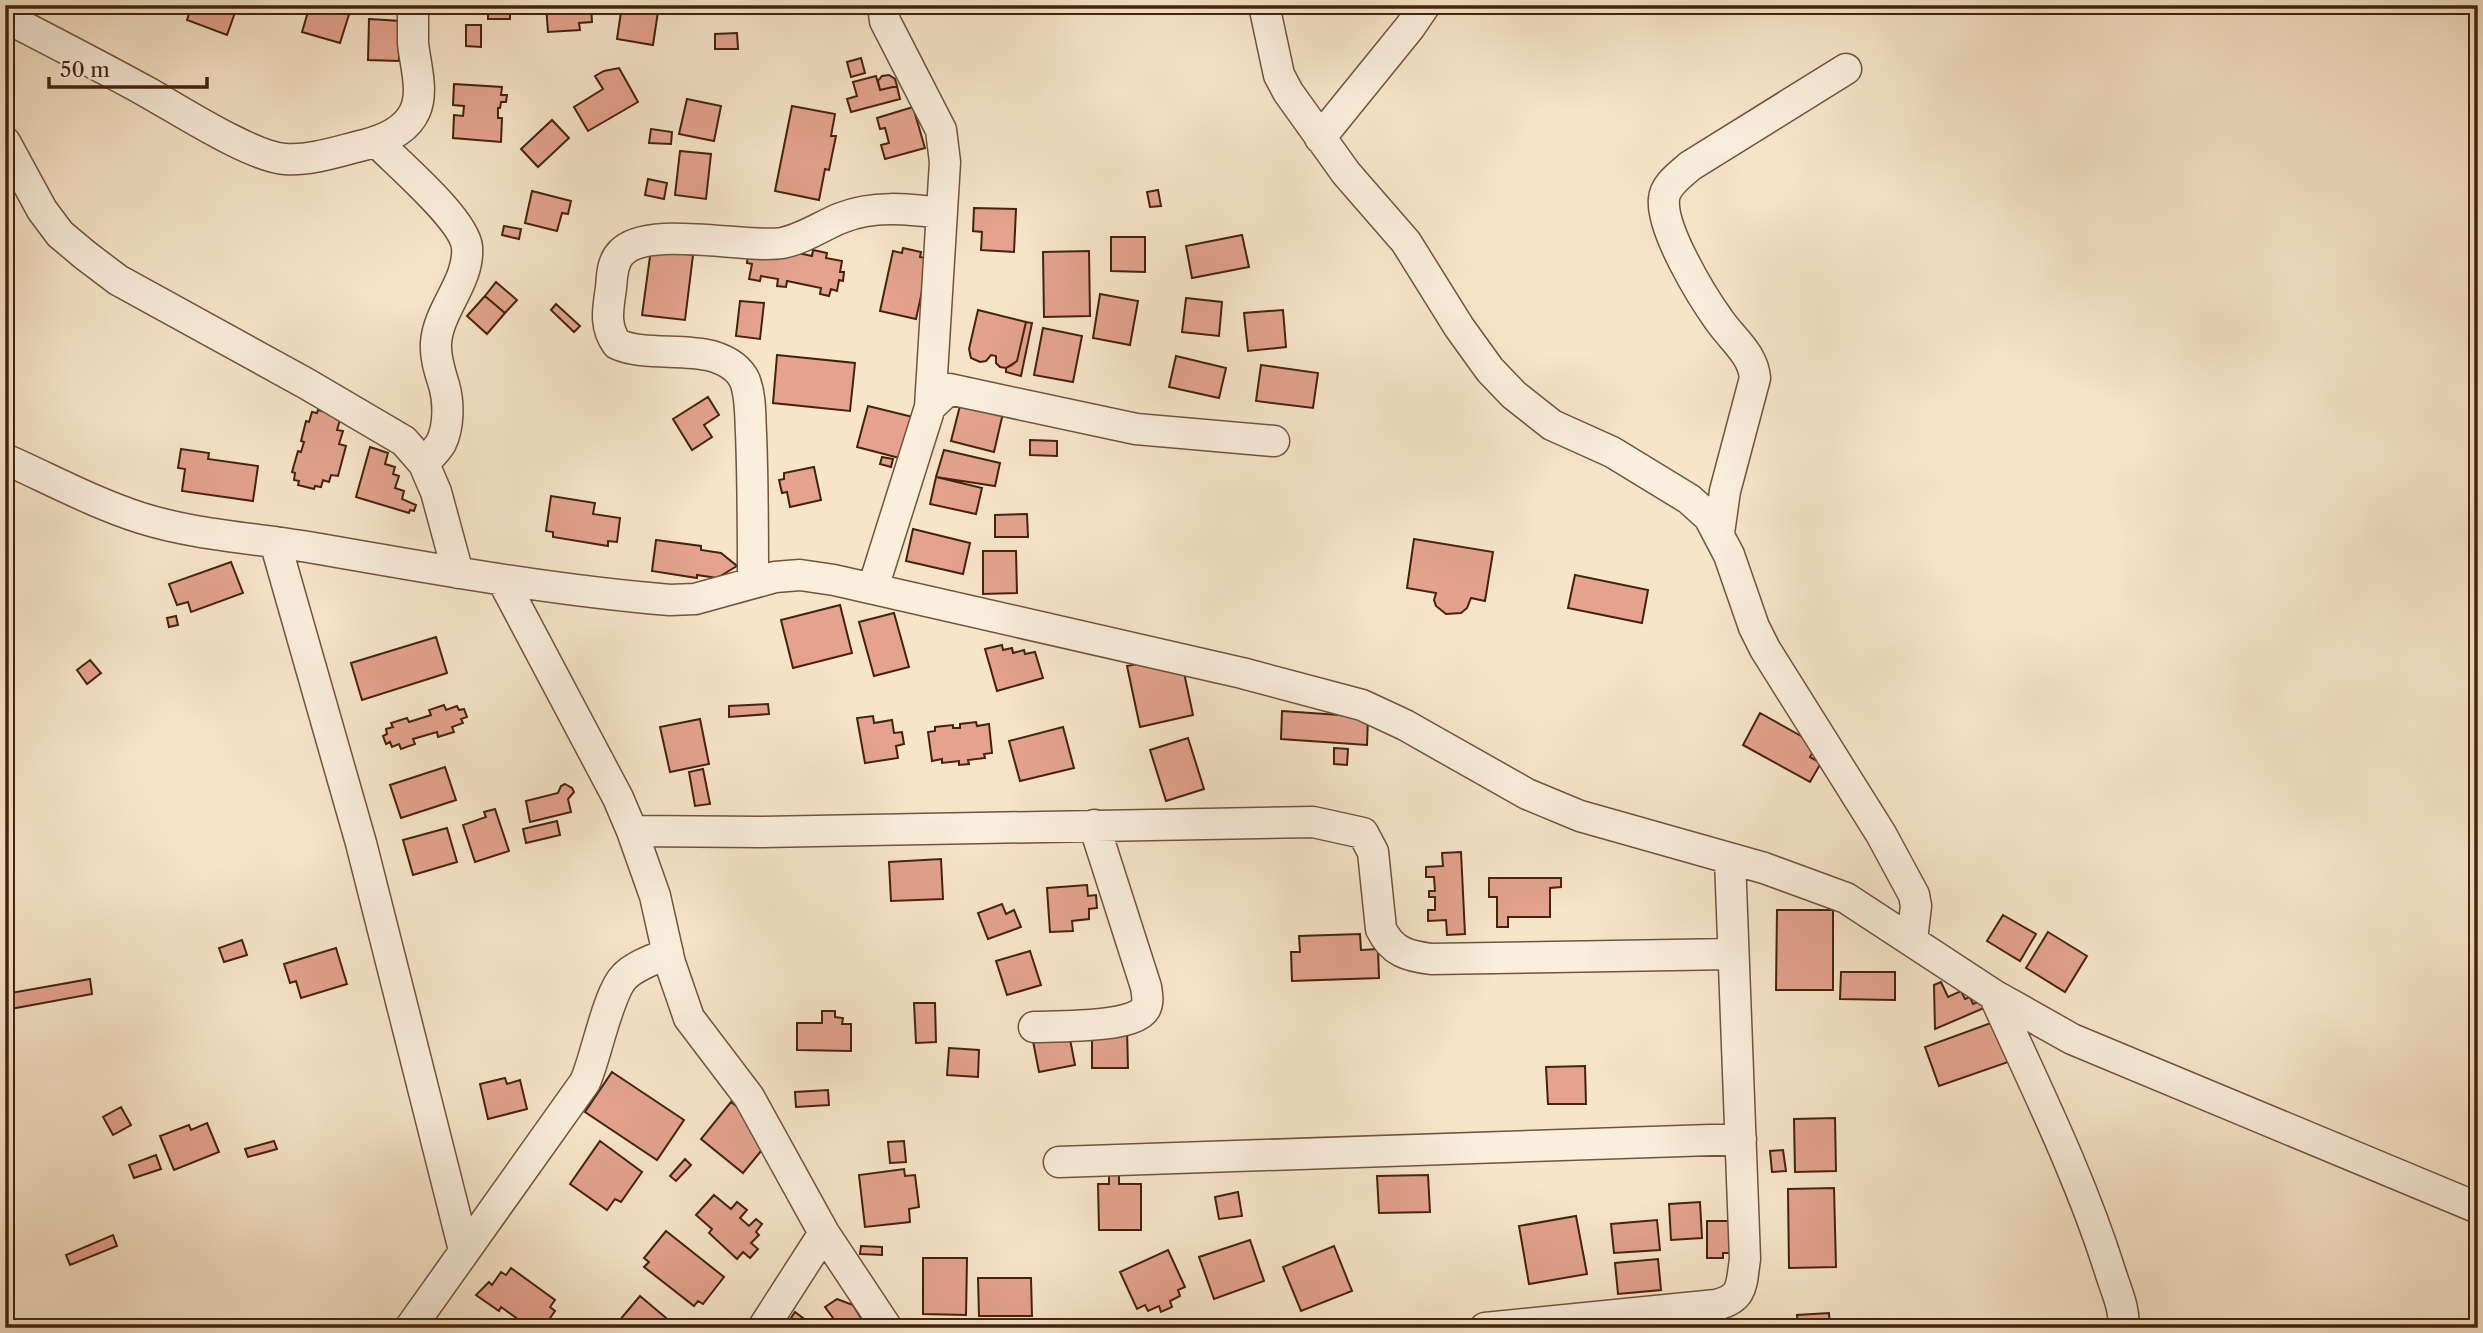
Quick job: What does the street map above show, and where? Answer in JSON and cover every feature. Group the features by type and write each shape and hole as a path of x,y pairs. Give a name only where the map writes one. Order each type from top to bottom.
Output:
{"street":[{"path":"5,17 100,66 223,135 267,155 283,159 302,159 377,142 399,131 411,120 417,108 418,91 413,42 413,5"},
{"path":"873,588 930,407 945,162 942,130 885,21 883,5"},
{"path":"1264,5 1279,75 1346,173 1406,242 1459,327 1490,370 1514,395 1552,425 1612,452 1689,499 1709,517 1729,555 1754,627 1765,649 1881,834 1914,895 1916,915 1912,940"},
{"path":"1320,138 1425,5"},
{"path":"1718,533 1725,491 1755,378 1754,367 1718,320 1683,260 1665,216 1664,197 1673,181 1690,166 1846,69"},
{"path":"5,142 43,210 60,234 118,280 404,441 424,464 436,492 458,573"},
{"path":"377,142 432,195 460,231 467,246 462,275 445,312 436,342 437,363 447,396 446,425 441,443 424,464"},
{"path":"753,583 749,400 744,379 738,369 712,356 676,350 639,350 617,344 607,327 615,261 626,247 648,240 781,243 801,237 845,216 870,210 902,208 941,213"},
{"path":"930,407 949,389 1136,429 1274,441"},
{"path":"5,458 140,518 192,530 503,581 670,600 695,598 775,577 800,575 873,588 1242,673 1362,705 1405,725 1553,806 1776,872 1846,898 1994,995 2072,1039 2478,1208"},
{"path":"275,542 361,843 464,1250"},
{"path":"503,581 618,798 654,896 667,953 689,1018 749,1097 824,1233 887,1328"},
{"path":"632,831 762,832 1313,822 1363,833 1373,852 1381,929 1385,939 1396,950 1409,956 1431,959 1732,954"},
{"path":"1034,1027 1130,1019 1141,1013 1147,1004 1146,987 1094,825"},
{"path":"1485,1328 1716,1305 1731,1301 1739,1294 1745,1259 1730,859"},
{"path":"410,1328 586,1083 617,986 632,970 667,953"},
{"path":"1994,995 2067,1155 2123,1311 2123,1328"},
{"path":"1059,1162 1741,1139"},
{"path":"763,1328 824,1233"}],"building":[{"path":"192,5 237,7 227,35 187,20"},
{"path":"310,5 352,5 340,43 302,32"},
{"path":"447,5 478,5 478,11 447,11"},
{"path":"488,5 525,5 525,12 510,13 510,19 488,19"},
{"path":"546,5 591,5 592,22 579,23 580,30 548,32"},
{"path":"622,5 659,5 653,45 617,39"},
{"path":"725,5 771,5 726,12"},
{"path":"369,19 401,21 399,61 368,60"},
{"path":"466,25 481,25 481,47 466,46"},
{"path":"737,33 738,49 715,49 715,34"},
{"path":"861,58 865,73 851,77 847,62"},
{"path":"619,68 638,102 588,131 574,107 603,89 595,76"},
{"path":"889,75 895,79 897,86 880,90 878,81 882,76"},
{"path":"876,76 880,90 897,86 900,99 851,112 847,99 857,96 853,82"},
{"path":"454,84 502,87 501,95 507,95 506,102 501,102 498,108 498,118 502,118 501,142 453,138 454,115 463,116 464,106 453,105"},
{"path":"687,99 721,106 714,141 679,134"},
{"path":"792,106 835,114 831,136 836,136 829,170 825,169 819,200 775,191"},
{"path":"913,107 925,148 885,159 881,145 889,143 885,128 880,129 877,118"},
{"path":"552,120 569,138 538,167 521,149"},
{"path":"651,129 672,132 671,144 649,143"},
{"path":"680,151 711,154 706,199 675,195"},
{"path":"648,179 667,183 664,199 645,195"},
{"path":"1158,190 1161,206 1150,207 1147,192"},
{"path":"532,191 571,201 568,214 562,213 557,231 525,223"},
{"path":"974,208 1016,209 1014,252 981,250 982,232 973,231"},
{"path":"504,226 521,229 519,239 502,235"},
{"path":"1242,235 1249,267 1192,278 1186,246"},
{"path":"1111,237 1145,237 1145,272 1111,271"},
{"path":"903,248 921,252 920,257 929,259 916,319 880,311 893,251 902,253"},
{"path":"651,249 693,255 685,320 642,315"},
{"path":"813,250 827,253 826,258 842,261 840,272 844,272 843,281 839,280 837,291 831,289 829,296 820,294 821,288 787,281 786,287 777,286 778,279 761,276 760,281 749,279 752,264 747,263 748,254 789,251 812,256"},
{"path":"1089,251 1090,316 1044,317 1043,252"},
{"path":"496,282 517,300 505,313 485,296"},
{"path":"1100,294 1138,301 1130,345 1093,338"},
{"path":"485,296 505,313 487,334 467,316"},
{"path":"1186,298 1222,302 1219,336 1182,332"},
{"path":"740,301 764,303 760,339 736,336"},
{"path":"556,304 580,326 574,332 551,310"},
{"path":"978,310 1026,322 1017,361 1012,365 1000,367 996,363 996,356 991,355 986,361 980,362 971,358 969,349"},
{"path":"1283,310 1286,347 1248,351 1244,313"},
{"path":"1026,322 1032,323 1021,376 1006,372 1006,368 1017,361"},
{"path":"1043,328 1082,336 1073,382 1034,375"},
{"path":"777,355 855,363 850,411 773,403"},
{"path":"1176,356 1226,368 1219,398 1169,387"},
{"path":"1261,365 1318,373 1313,408 1256,401"},
{"path":"708,397 719,415 704,425 712,437 692,450 673,419"},
{"path":"961,402 1003,413 994,452 951,441"},
{"path":"868,406 921,419 911,461 857,447"},
{"path":"318,410 337,415 336,419 340,420 337,430 343,431 339,444 346,446 338,476 331,475 329,482 323,480 321,487 315,486 314,489 298,485 299,481 294,480 295,473 292,472 298,451 301,452 304,442 301,441 306,421 309,422 312,412 317,413"},
{"path":"1030,440 1057,441 1057,456 1030,455"},
{"path":"370,447 388,453 385,464 395,467 393,474 399,476 395,488 404,491 402,499 416,505 414,511 410,510 409,513 356,497"},
{"path":"181,449 209,453 208,459 258,466 253,501 182,491 185,469 178,468"},
{"path":"944,450 1000,463 995,486 936,477"},
{"path":"882,457 893,459 891,467 880,464"},
{"path":"814,467 821,500 790,507 787,492 782,493 779,480 784,479 784,473"},
{"path":"936,477 982,488 976,514 930,504"},
{"path":"551,496 595,503 593,514 620,518 617,542 608,541 608,546 553,537 553,532 546,531"},
{"path":"1027,514 1028,537 995,537 995,515"},
{"path":"913,529 970,543 963,574 906,561"},
{"path":"1414,539 1493,552 1485,601 1471,598 1467,608 1461,613 1446,614 1436,606 1436,593 1407,588"},
{"path":"656,540 701,546 701,550 721,553 737,566 717,578 697,575 697,578 652,571"},
{"path":"983,551 1016,551 1017,593 983,594"},
{"path":"231,562 243,593 191,612 188,602 177,605 169,584"},
{"path":"1575,575 1648,590 1642,623 1568,608"},
{"path":"840,605 852,653 793,668 781,620"},
{"path":"894,613 909,667 874,676 859,622"},
{"path":"176,616 178,625 169,627 167,618"},
{"path":"436,637 447,673 362,700 351,663"},
{"path":"1002,645 1003,650 1012,648 1013,653 1024,650 1025,654 1035,652 1043,678 997,691 985,649"},
{"path":"90,660 101,673 87,684 77,670"},
{"path":"1157,660 1183,668 1193,715 1140,727 1127,666"},
{"path":"768,704 769,714 729,717 729,706"},
{"path":"444,705 446,710 457,706 459,710 464,709 467,717 461,719 463,723 452,727 454,732 438,737 437,732 413,739 415,744 401,749 399,744 392,747 390,742 386,744 383,736 387,734 386,729 393,727 391,723 407,718 409,722 431,715 429,710"},
{"path":"1282,711 1368,717 1367,745 1281,739"},
{"path":"1760,713 1817,745 1810,757 1821,763 1810,782 1743,745"},
{"path":"873,716 874,723 892,720 894,733 902,732 904,744 896,746 898,758 865,763 857,718"},
{"path":"700,719 709,764 670,772 660,727"},
{"path":"976,722 977,726 989,724 992,753 984,754 985,758 968,760 969,764 959,765 959,761 942,763 942,759 932,761 928,732 935,731 935,727 953,725 953,728 960,728 960,724"},
{"path":"1063,727 1074,768 1020,781 1009,741"},
{"path":"1188,738 1204,789 1166,801 1150,750"},
{"path":"1334,748 1348,749 1347,765 1334,764"},
{"path":"445,767 456,800 401,818 390,785"},
{"path":"703,769 710,804 695,806 689,772"},
{"path":"565,784 574,792 568,799 571,812 530,822 526,801 558,793"},
{"path":"495,809 509,851 475,862 463,825 486,817 484,812"},
{"path":"557,821 560,835 526,843 523,829"},
{"path":"447,828 457,862 413,875 403,840"},
{"path":"1461,852 1465,934 1447,935 1446,920 1428,921 1428,910 1435,910 1435,897 1429,897 1429,891 1435,891 1434,877 1426,877 1426,867 1443,866 1442,853"},
{"path":"941,859 943,899 891,901 889,862"},
{"path":"1489,878 1561,878 1561,887 1550,888 1550,917 1508,917 1508,927 1497,927 1497,897 1489,897"},
{"path":"1087,885 1088,896 1096,895 1097,908 1089,909 1089,919 1072,921 1073,931 1050,932 1047,888"},
{"path":"1002,904 1006,914 1014,910 1021,927 988,939 978,913"},
{"path":"1777,910 1833,910 1833,990 1776,990"},
{"path":"2003,915 2036,934 2020,961 1987,941"},
{"path":"2048,932 2087,956 2065,992 2026,968"},
{"path":"1360,934 1361,950 1378,949 1379,978 1292,981 1291,952 1300,952 1299,936"},
{"path":"242,940 247,955 224,962 219,948"},
{"path":"336,948 347,984 301,998 296,981 290,983 284,964"},
{"path":"1030,951 1041,985 1007,995 996,961"},
{"path":"1841,972 1895,972 1895,1000 1840,999"},
{"path":"90,979 92,994 5,1010 5,994"},
{"path":"1941,982 1948,997 1961,991 1965,999 1970,997 1973,1004 1981,1001 1984,1008 1935,1029 1934,985"},
{"path":"914,1003 935,1003 936,1042 916,1043"},
{"path":"822,1011 835,1011 835,1017 843,1018 842,1024 851,1024 851,1051 797,1050 797,1023 822,1023"},
{"path":"1999,1020 2014,1060 1939,1086 1925,1047"},
{"path":"1068,1029 1075,1065 1039,1072 1032,1036"},
{"path":"1127,1029 1128,1068 1092,1068 1092,1030"},
{"path":"949,1048 979,1050 978,1077 947,1075"},
{"path":"1585,1066 1586,1104 1548,1104 1546,1067"},
{"path":"612,1072 684,1120 657,1160 585,1112"},
{"path":"505,1078 507,1084 520,1080 527,1109 488,1119 480,1084"},
{"path":"828,1090 829,1105 796,1107 795,1092"},
{"path":"731,1102 758,1123 751,1132 766,1145 743,1173 701,1139"},
{"path":"121,1107 131,1125 113,1135 103,1117"},
{"path":"1835,1118 1836,1171 1795,1172 1794,1119"},
{"path":"207,1123 219,1152 174,1170 160,1136 189,1125 191,1130"},
{"path":"274,1141 277,1149 248,1157 245,1149"},
{"path":"600,1141 642,1172 621,1202 615,1199 607,1210 570,1184"},
{"path":"904,1141 906,1162 890,1163 888,1142"},
{"path":"1783,1150 1786,1171 1772,1172 1770,1151"},
{"path":"156,1155 161,1169 134,1178 129,1165"},
{"path":"685,1159 691,1165 676,1181 670,1176"},
{"path":"904,1169 905,1176 915,1175 919,1207 909,1209 910,1222 865,1227 859,1175"},
{"path":"1109,1172 1119,1172 1119,1184 1141,1184 1141,1230 1099,1230 1098,1184 1109,1184"},
{"path":"1428,1175 1430,1212 1379,1213 1377,1176"},
{"path":"1834,1188 1836,1267 1789,1268 1788,1189"},
{"path":"1238,1192 1242,1216 1219,1219 1215,1197"},
{"path":"714,1195 731,1209 737,1202 747,1210 740,1218 749,1226 756,1219 762,1224 756,1232 759,1235 751,1243 758,1249 750,1258 743,1252 737,1259 709,1233 712,1229 696,1215"},
{"path":"1700,1202 1702,1238 1671,1240 1669,1204"},
{"path":"1576,1216 1587,1274 1529,1284 1519,1226"},
{"path":"1657,1220 1660,1250 1614,1253 1611,1224"},
{"path":"1707,1221 1736,1221 1736,1253 1723,1253 1723,1258 1707,1258"},
{"path":"666,1231 724,1277 703,1304 698,1301 694,1306 644,1267 649,1262 644,1258"},
{"path":"113,1235 117,1246 70,1265 66,1255"},
{"path":"1250,1240 1264,1281 1214,1299 1199,1257"},
{"path":"861,1246 882,1247 882,1255 860,1254"},
{"path":"1334,1246 1352,1291 1301,1311 1283,1267"},
{"path":"1168,1250 1185,1287 1178,1290 1180,1296 1170,1301 1172,1307 1161,1312 1159,1306 1148,1311 1145,1305 1137,1309 1120,1272"},
{"path":"923,1258 967,1258 966,1315 923,1314"},
{"path":"1658,1259 1661,1290 1618,1294 1615,1263"},
{"path":"511,1268 555,1300 550,1307 555,1311 548,1321 553,1325 551,1328 524,1328 526,1325 501,1307 499,1311 476,1295 489,1282 492,1285 501,1272 506,1275"},
{"path":"978,1278 1031,1278 1032,1316 979,1316"},
{"path":"640,1296 678,1328 613,1328"},
{"path":"837,1299 853,1305 867,1328 830,1328 826,1323 833,1318 825,1307"},
{"path":"795,1312 811,1324 808,1328 798,1328 789,1321"},
{"path":"1829,1313 1830,1328 1798,1328 1797,1315"}]}
